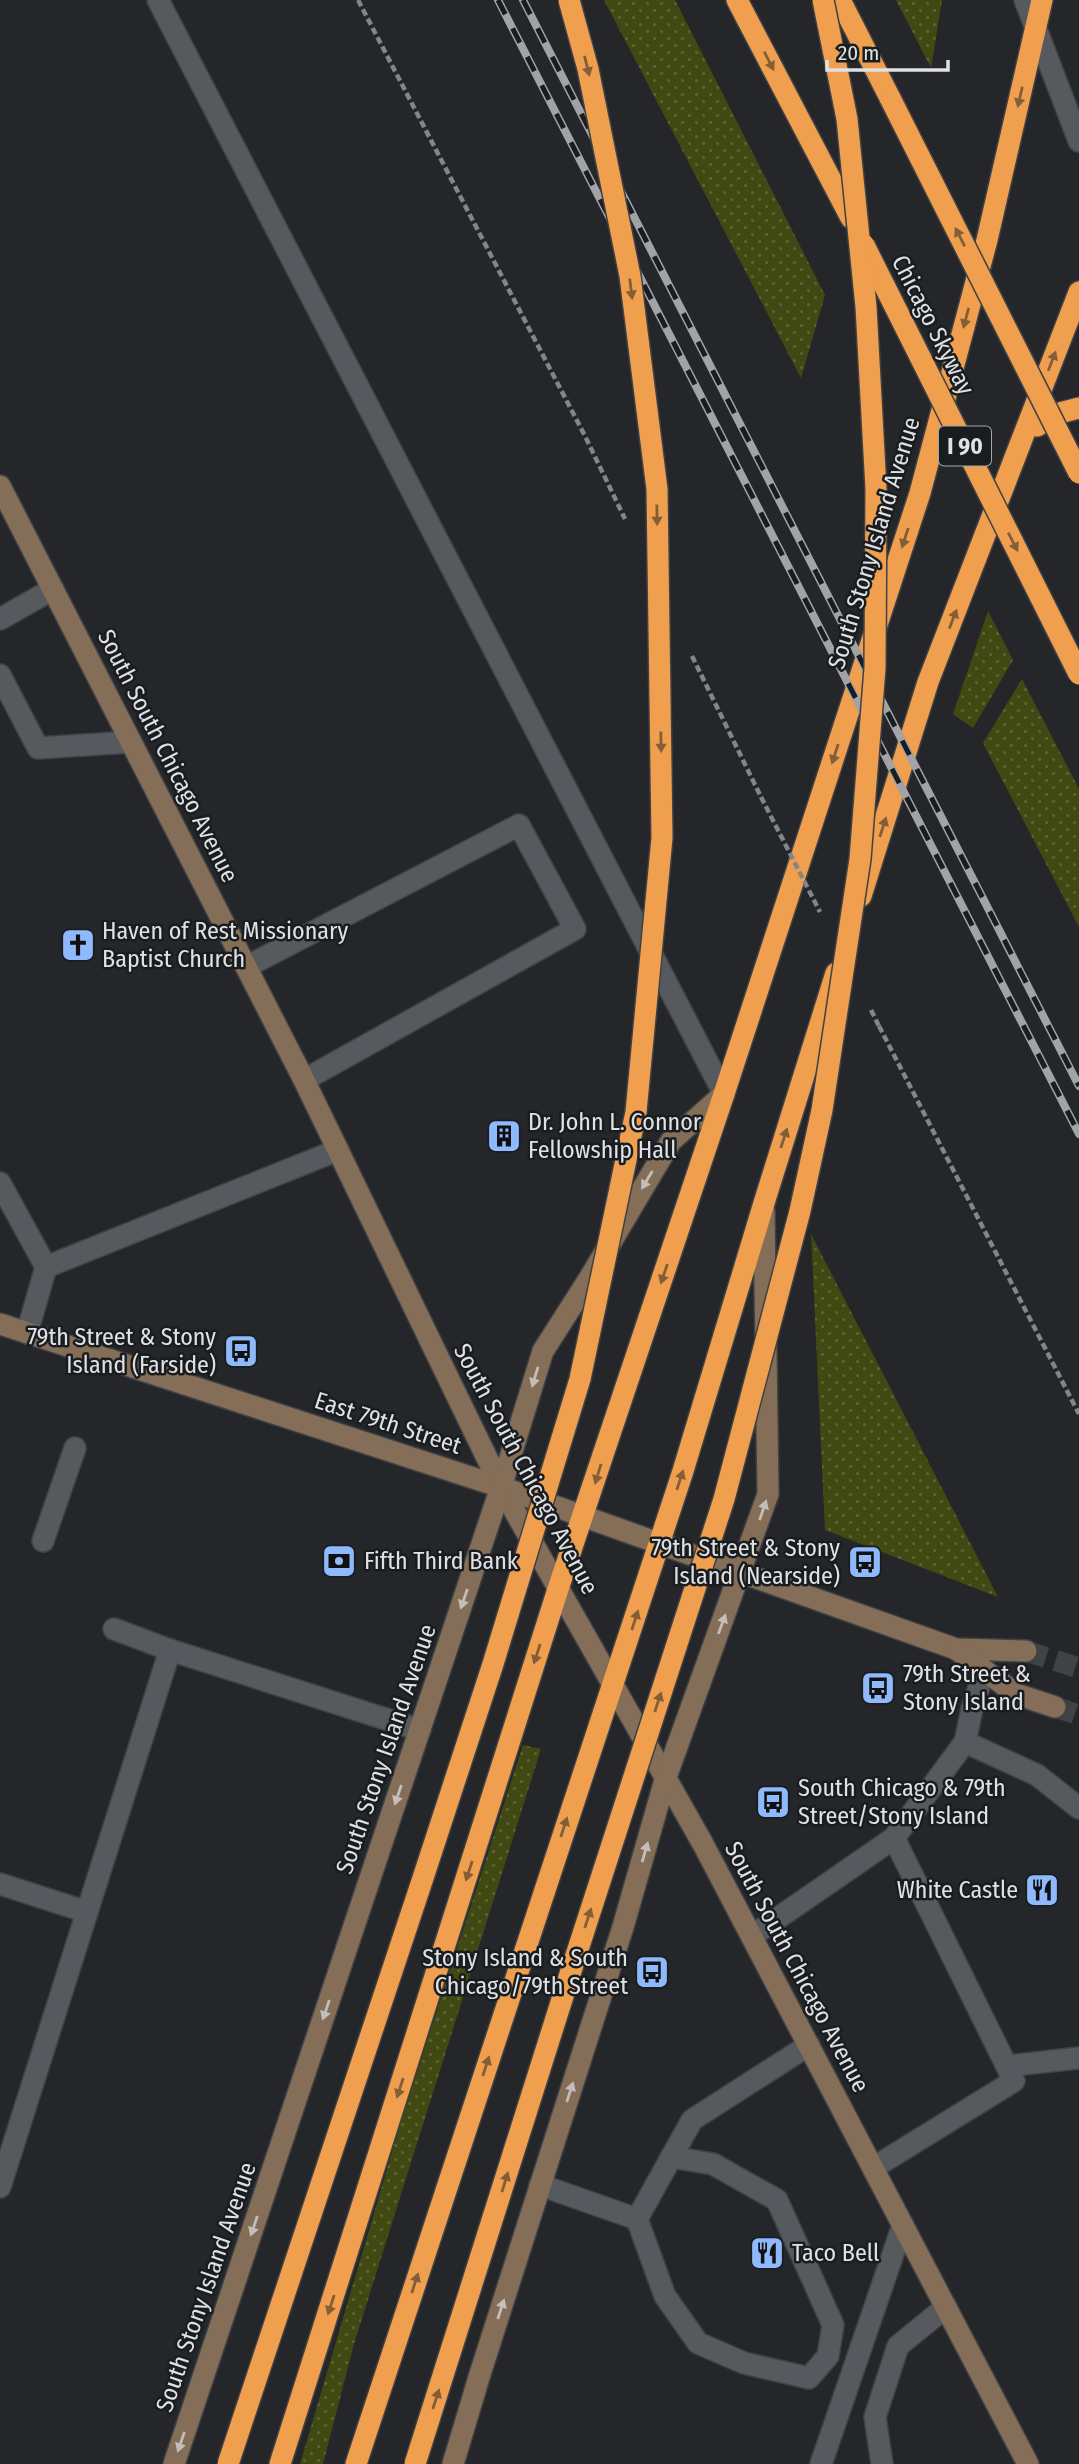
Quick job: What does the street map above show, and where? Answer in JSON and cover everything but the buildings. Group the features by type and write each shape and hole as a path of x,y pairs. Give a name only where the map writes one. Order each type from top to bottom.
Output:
{"highway":[{"path":"228,2464 429,1862 580,1379 636,1112 662,838 657,489 630,276 588,69 569,0"},
{"name":"Chicago Skyway","path":"737,0 850,218 1079,674"},
{"path":"415,2464 724,1499 800,1211 822,1110 860,859 875,668 876,489 866,307 846,118 823,0"},
{"path":"840,0 1079,473"},
{"name":"South Stony Island Avenue","path":"280,2464 558,1589 724,1094 920,493 987,240 1042,0"},
{"path":"356,2464 570,1808 614,1685 929,682 1079,292"},
{"path":"1023,435 1056,414 1079,408"}],"main road":[{"name":"South South Chicago Avenue","path":"0,486 304,1080 501,1488 703,1844 1028,2464"},
{"name":"South Stony Island Avenue","path":"174,2464 501,1488 543,1351 671,1141 724,1094"},
{"path":"453,2464 626,1915 665,1780 768,1494 764,1203"},
{"name":"East 79th Street","path":"0,1324 501,1488 956,1649 1026,1651"},
{"name":"East 79th Street","path":"956,1649 1016,1694 1055,1707"}],"street":[{"path":"158,0 724,1094"},
{"path":"1025,0 1079,141"},
{"path":"0,619 53,589"},
{"path":"0,675 38,748 131,742"},
{"path":"246,967 519,825 575,929 304,1080"},
{"path":"46,1267 338,1150"},
{"path":"0,1182 46,1267 27,1333"},
{"path":"43,1541 75,1448"},
{"path":"114,1629 170,1650 420,1730"},
{"path":"0,2187 170,1650"},
{"path":"752,1936 894,1838 965,1742 984,1671"},
{"path":"965,1742 1037,1775 1079,1808"},
{"path":"873,2168 1014,2081 894,1838"},
{"path":"0,1884 87,1912"},
{"path":"671,2157 713,2164 777,2200 833,2325 828,2356 810,2378 744,2363 698,2343 665,2296 637,2219 671,2157 692,2120 809,2045"},
{"path":"1007,2066 1079,2058"},
{"path":"540,2185 637,2219"},
{"path":"821,2464 903,2225"},
{"path":"882,2464 875,2417 898,2346 946,2307"}],"path":[{"path":"358,0 579,424 627,524"},
{"path":"688,648 761,797"},
{"path":"879,1026 1079,1414"}],"green space":[{"path":"604,0 675,0 825,295 801,378"},
{"path":"896,0 942,0 931,68"},
{"path":"988,611 1013,660 973,728 953,714"},
{"path":"1022,679 1079,789 1079,927 983,743"},
{"path":"811,1234 998,1597 825,1530"},
{"path":"523,1745 541,1749 354,2344 323,2464 300,2464 400,2125"}],"tunnel":[{"path":"1026,1651 1079,1668"},
{"path":"1055,1707 1079,1715"}],"railway":[{"path":"498,0 1079,1134"},
{"path":"523,0 1079,1086"}],"place":[{"name":"Haven of Rest Missionary Baptist Church","path":"78,945"},
{"name":"Dr. John L. Connor Fellowship Hall","path":"504,1136"},
{"name":"79th Street & Stony Island (Farside)","path":"241,1351"},
{"name":"Fifth Third Bank","path":"339,1561"},
{"name":"79th Street & Stony Island (Nearside)","path":"865,1562"},
{"name":"79th Street & Stony Island","path":"878,1688"},
{"name":"South Chicago & 79th Street/Stony Island","path":"773,1802"},
{"name":"White Castle","path":"1042,1890"},
{"name":"Stony Island & South Chicago/79th Street","path":"652,1972"},
{"name":"Taco Bell","path":"767,2253"}]}
